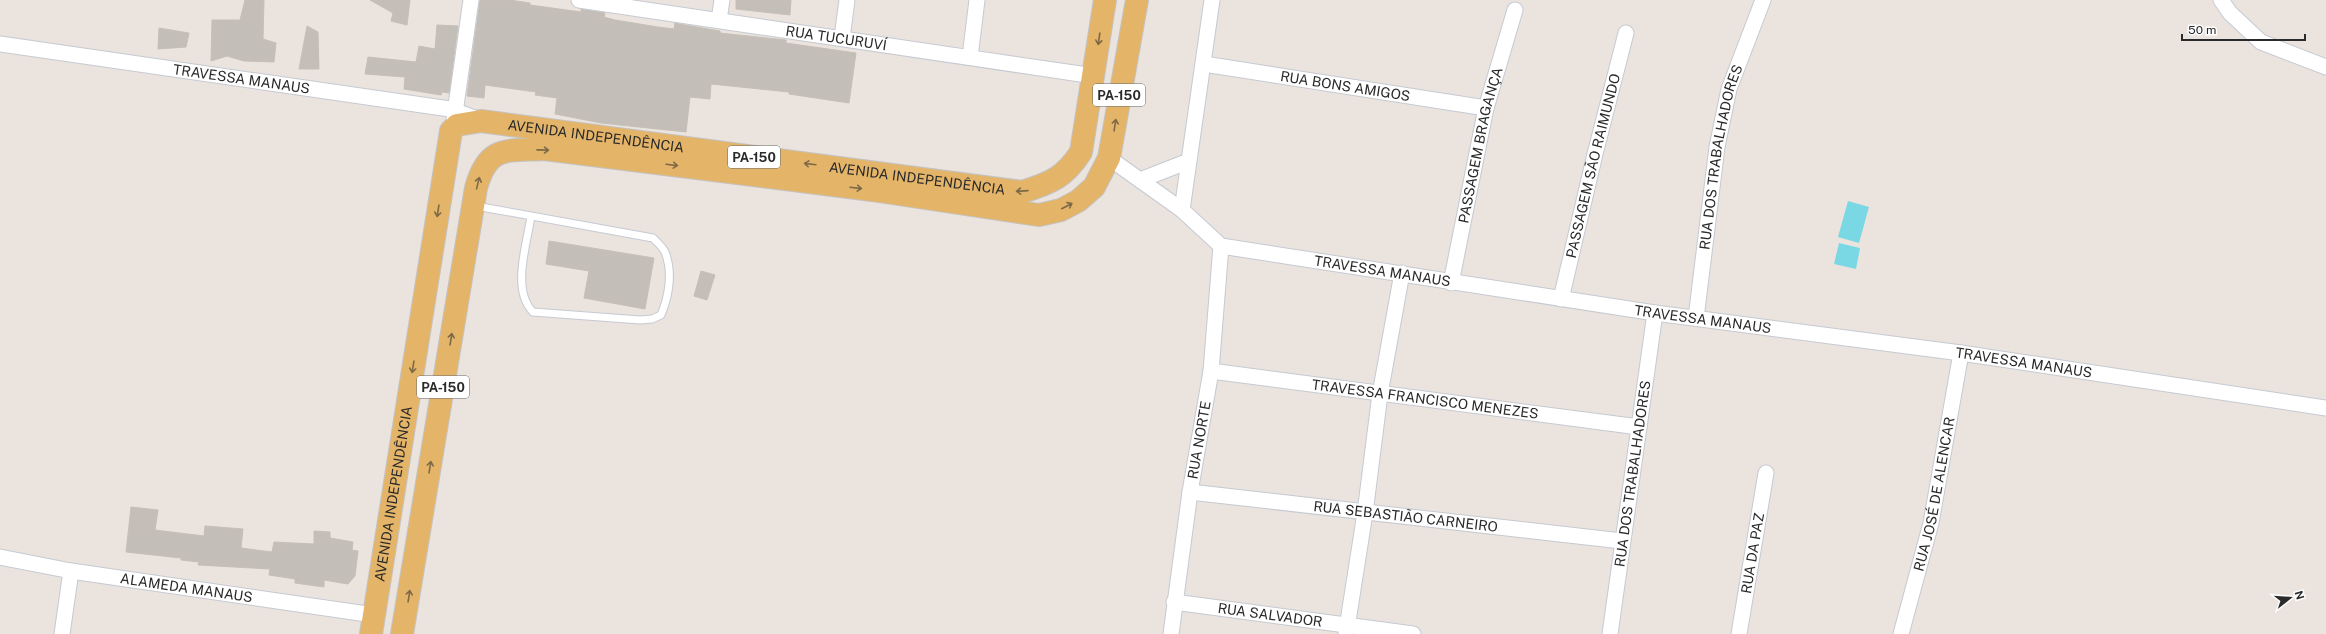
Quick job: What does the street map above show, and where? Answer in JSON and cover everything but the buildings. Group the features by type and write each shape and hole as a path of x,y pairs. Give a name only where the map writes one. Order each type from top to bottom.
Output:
{"main road":[{"name":"AVENIDA INDEPENDÊNCIA","path":"373,624 451,131 457,125 481,121 1022,192 1058,178 1071,168 1081,152 1105,0"},
{"name":"AVENIDA INDEPENDÊNCIA","path":"402,634 474,205 481,169 488,160 504,152 552,150 872,190 1039,215 1061,210 1078,201 1094,188 1109,158 1137,0"},
{"path":"373,624 386,634"}],"street":[{"path":"451,131 456,110 471,0"},
{"name":"RUA TUCURUVÍ","path":"584,0 970,56 1094,76"},
{"path":"719,20 722,0"},
{"path":"842,38 847,0"},
{"path":"970,56 977,0"},
{"path":"1182,210 1212,0"},
{"name":"RUA DOS TRABALHADORES","path":"1696,318 1722,125 1729,89 1763,0"},
{"path":"2221,0 2230,13 2262,42 2326,67"},
{"name":"PASSAGEM BRAGANÇA","path":"1451,282 1486,108 1515,10"},
{"name":"PASSAGEM SÃO RAIMUNDO","path":"1561,298 1595,154 1626,33"},
{"name":"TRAVESSA MANAUS","path":"0,44 456,110 481,121"},
{"name":"RUA BONS AMIGOS","path":"1204,64 1486,108"},
{"path":"1109,158 1182,210 1221,246"},
{"path":"1140,180 1189,161"},
{"name":"TRAVESSA MANAUS","path":"1221,246 1655,313 1961,353 2326,408"},
{"name":"RUA NORTE","path":"1171,634 1174,602 1190,492 1211,371 1221,246"},
{"path":"1347,629 1365,512 1380,394 1402,273"},
{"name":"RUA DOS TRABALHADORES","path":"1610,634 1655,313"},
{"name":"RUA JOSÉ DE ALENCAR","path":"1901,634 1931,523 1961,353"},
{"name":"TRAVESSA FRANCISCO MENEZES","path":"1211,371 1639,427"},
{"name":"RUA DA PAZ","path":"1739,634 1766,473"},
{"name":"RUA SEBASTIÃO CARNEIRO","path":"1190,492 1622,541"},
{"name":"ALAMEDA MANAUS","path":"0,557 71,571 373,624"},
{"path":"62,634 71,571"},
{"name":"RUA SALVADOR","path":"1174,602 1347,629 1413,634"}],"lane":[{"path":"474,205 653,238 665,251 670,269 667,302 661,315 652,319 640,320 533,312 526,305 521,280 531,216"}],"water":[{"path":"1848,201 1869,207 1859,243 1838,237"},
{"path":"1839,243 1860,248 1856,269 1834,264"}]}
